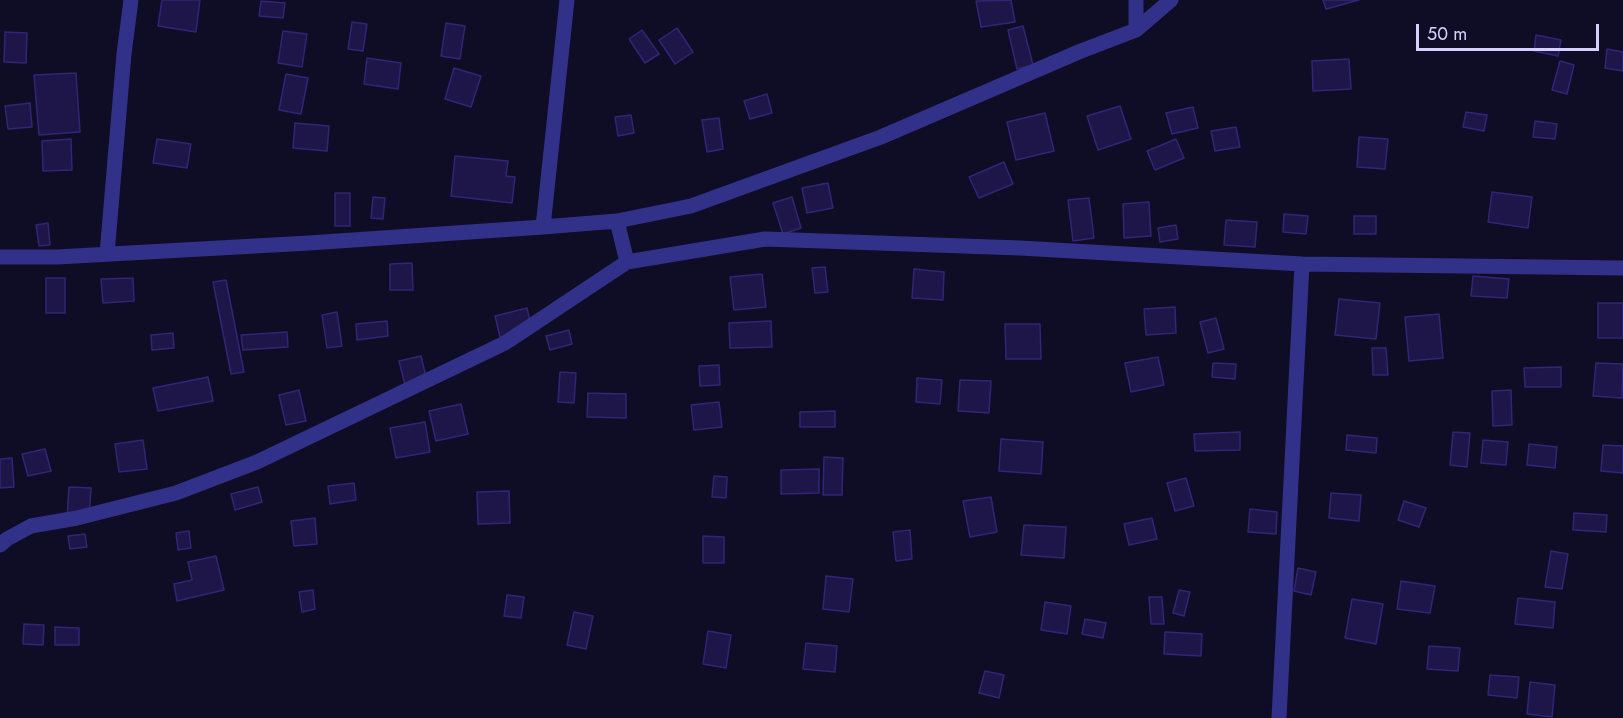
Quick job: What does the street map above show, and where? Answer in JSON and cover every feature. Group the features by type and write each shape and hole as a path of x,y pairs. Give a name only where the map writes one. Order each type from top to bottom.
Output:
{"street":[{"path":"106,254 131,0"},
{"path":"543,227 567,0"},
{"path":"1136,0 1136,30"},
{"path":"0,257 106,254 543,227 617,221 691,206 779,176 881,137 1081,51 1136,30 1171,0"},
{"path":"617,221 627,262"},
{"path":"0,545 31,526 77,518 176,493 256,462 505,344 627,262 765,239 1020,248 1302,264 1623,268"},
{"path":"1279,718 1302,264"}],"building":[{"path":"162,0 200,0 196,32 158,26"},
{"path":"1011,0 1015,22 981,27 976,1"},
{"path":"1323,0 1359,0 1326,9"},
{"path":"261,1 285,3 283,18 259,16"},
{"path":"352,22 367,24 363,51 348,49"},
{"path":"446,23 465,26 460,59 441,56"},
{"path":"1023,26 1033,65 1017,69 1008,30"},
{"path":"677,28 693,52 675,64 659,40"},
{"path":"642,30 659,54 645,63 629,39"},
{"path":"283,31 307,34 302,67 278,63"},
{"path":"5,32 27,33 26,63 4,62"},
{"path":"1536,35 1561,40 1558,56 1534,51"},
{"path":"1607,49 1623,52 1623,71 1605,68"},
{"path":"367,58 401,63 398,89 364,84"},
{"path":"1349,59 1351,89 1313,91 1312,61"},
{"path":"1560,61 1574,65 1567,94 1552,90"},
{"path":"454,68 481,76 471,107 445,99"},
{"path":"76,73 80,132 39,135 34,75"},
{"path":"286,74 308,78 301,114 279,110"},
{"path":"767,94 772,113 750,119 744,101"},
{"path":"30,103 32,127 8,129 5,106"},
{"path":"1120,106 1131,139 1098,150 1087,116"},
{"path":"1193,107 1198,128 1172,134 1166,113"},
{"path":"1466,112 1487,115 1484,131 1463,127"},
{"path":"1045,113 1054,151 1016,160 1007,122"},
{"path":"631,115 634,133 618,136 615,117"},
{"path":"719,118 723,149 707,152 702,120"},
{"path":"1535,121 1557,124 1555,139 1533,137"},
{"path":"295,123 329,126 327,151 293,148"},
{"path":"1236,127 1240,147 1215,151 1211,131"},
{"path":"1359,137 1388,139 1385,169 1357,167"},
{"path":"71,139 72,170 43,171 42,141"},
{"path":"157,139 191,144 187,168 153,163"},
{"path":"1176,139 1184,158 1155,170 1147,151"},
{"path":"455,156 508,161 506,176 515,177 512,203 451,196"},
{"path":"1004,162 1013,184 979,198 969,177"},
{"path":"828,183 833,208 807,213 802,188"},
{"path":"1492,192 1532,197 1528,228 1488,222"},
{"path":"335,193 350,193 350,226 335,226"},
{"path":"373,197 385,198 383,219 371,218"},
{"path":"792,197 801,228 783,234 773,203"},
{"path":"1089,198 1094,238 1073,241 1068,200"},
{"path":"1149,202 1151,236 1124,238 1123,204"},
{"path":"1284,214 1308,216 1306,234 1283,232"},
{"path":"1354,216 1376,216 1376,234 1354,234"},
{"path":"1226,220 1257,222 1255,247 1224,245"},
{"path":"48,223 50,245 39,246 36,225"},
{"path":"1176,225 1178,239 1160,242 1158,228"},
{"path":"412,263 413,290 390,290 390,264"},
{"path":"825,267 828,292 815,293 812,268"},
{"path":"914,269 944,272 943,300 912,298"},
{"path":"762,274 766,307 734,310 730,277"},
{"path":"1473,276 1509,279 1507,298 1471,296"},
{"path":"46,278 65,278 65,313 46,313"},
{"path":"133,278 134,301 103,303 101,279"},
{"path":"226,280 244,372 231,374 213,282"},
{"path":"1339,299 1380,303 1376,339 1335,335"},
{"path":"1598,303 1623,303 1623,338 1598,338"},
{"path":"1175,307 1176,333 1146,335 1144,309"},
{"path":"527,308 532,330 500,337 495,316"},
{"path":"337,312 342,346 327,348 322,315"},
{"path":"1439,314 1443,358 1409,361 1405,317"},
{"path":"1216,318 1224,349 1208,353 1200,322"},
{"path":"387,321 388,336 357,340 356,324"},
{"path":"771,321 772,347 730,348 729,323"},
{"path":"1005,324 1040,324 1041,359 1006,359"},
{"path":"569,330 572,344 550,350 546,336"},
{"path":"287,332 288,347 243,350 241,335"},
{"path":"173,333 174,348 152,350 151,335"},
{"path":"1372,348 1386,348 1388,375 1373,375"},
{"path":"421,356 427,381 405,385 399,361"},
{"path":"1158,357 1164,385 1131,392 1125,363"},
{"path":"1213,363 1236,364 1235,379 1212,377"},
{"path":"1596,363 1623,364 1622,398 1593,396"},
{"path":"719,365 720,385 700,386 699,366"},
{"path":"1561,367 1561,387 1525,387 1524,368"},
{"path":"560,372 576,373 574,403 558,402"},
{"path":"208,377 213,401 158,411 153,388"},
{"path":"917,378 942,380 940,404 916,402"},
{"path":"960,380 991,381 989,413 958,411"},
{"path":"299,390 306,421 286,425 279,395"},
{"path":"1511,390 1512,425 1493,426 1492,391"},
{"path":"588,393 626,394 626,418 587,417"},
{"path":"719,402 722,427 694,430 691,405"},
{"path":"461,404 468,434 436,441 429,411"},
{"path":"835,411 835,427 800,427 800,412"},
{"path":"425,422 430,452 396,458 390,428"},
{"path":"1240,432 1240,450 1195,451 1194,434"},
{"path":"1453,432 1470,433 1467,467 1450,465"},
{"path":"1347,435 1377,438 1376,453 1346,450"},
{"path":"1001,439 1043,442 1041,474 999,471"},
{"path":"143,440 147,469 119,472 115,444"},
{"path":"1483,440 1508,442 1506,465 1481,463"},
{"path":"1529,444 1557,447 1555,468 1527,465"},
{"path":"1603,445 1623,446 1623,473 1601,471"},
{"path":"45,449 51,471 28,476 22,454"},
{"path":"824,457 843,458 842,495 823,495"},
{"path":"12,458 14,487 0,488 0,459"},
{"path":"819,469 819,493 781,494 781,470"},
{"path":"714,476 727,477 726,498 712,497"},
{"path":"1186,478 1194,506 1175,511 1167,483"},
{"path":"354,483 356,500 330,504 328,486"},
{"path":"69,487 91,488 89,519 67,518"},
{"path":"258,487 262,502 235,510 231,494"},
{"path":"509,491 510,523 478,524 477,492"},
{"path":"1331,493 1361,495 1359,521 1329,518"},
{"path":"991,497 997,532 970,537 963,501"},
{"path":"1404,501 1426,508 1419,527 1398,520"},
{"path":"1250,509 1277,512 1276,534 1248,532"},
{"path":"1574,513 1607,515 1606,532 1573,530"},
{"path":"315,518 317,544 294,546 291,521"},
{"path":"1152,518 1157,539 1129,545 1124,524"},
{"path":"1024,525 1066,527 1064,558 1021,555"},
{"path":"910,530 912,559 896,561 893,532"},
{"path":"189,531 191,548 178,550 176,533"},
{"path":"85,534 87,547 70,549 68,536"},
{"path":"703,536 724,537 724,563 703,563"},
{"path":"1551,551 1568,554 1562,589 1545,587"},
{"path":"216,556 224,590 177,601 174,584 192,580 188,562"},
{"path":"1298,568 1316,572 1311,595 1294,591"},
{"path":"826,576 853,579 849,612 823,609"},
{"path":"1401,581 1435,586 1430,613 1397,609"},
{"path":"313,590 315,609 302,612 299,592"},
{"path":"1179,590 1190,592 1184,616 1173,613"},
{"path":"507,595 524,597 521,618 504,616"},
{"path":"1149,597 1162,597 1164,624 1151,624"},
{"path":"1518,598 1555,602 1553,628 1515,624"},
{"path":"1352,599 1383,604 1376,644 1345,638"},
{"path":"1045,602 1071,606 1067,634 1041,630"},
{"path":"574,612 593,616 586,649 567,645"},
{"path":"1085,619 1106,623 1103,638 1082,634"},
{"path":"24,624 44,625 43,645 23,644"},
{"path":"55,627 79,628 79,645 55,645"},
{"path":"708,631 731,635 726,668 703,664"},
{"path":"1165,632 1202,634 1201,656 1164,654"},
{"path":"806,643 837,646 835,672 803,669"},
{"path":"1429,646 1460,648 1458,671 1427,669"},
{"path":"985,671 1004,675 999,698 979,693"},
{"path":"1490,675 1519,677 1517,698 1488,695"},
{"path":"1530,682 1555,685 1552,717 1527,714"}]}
